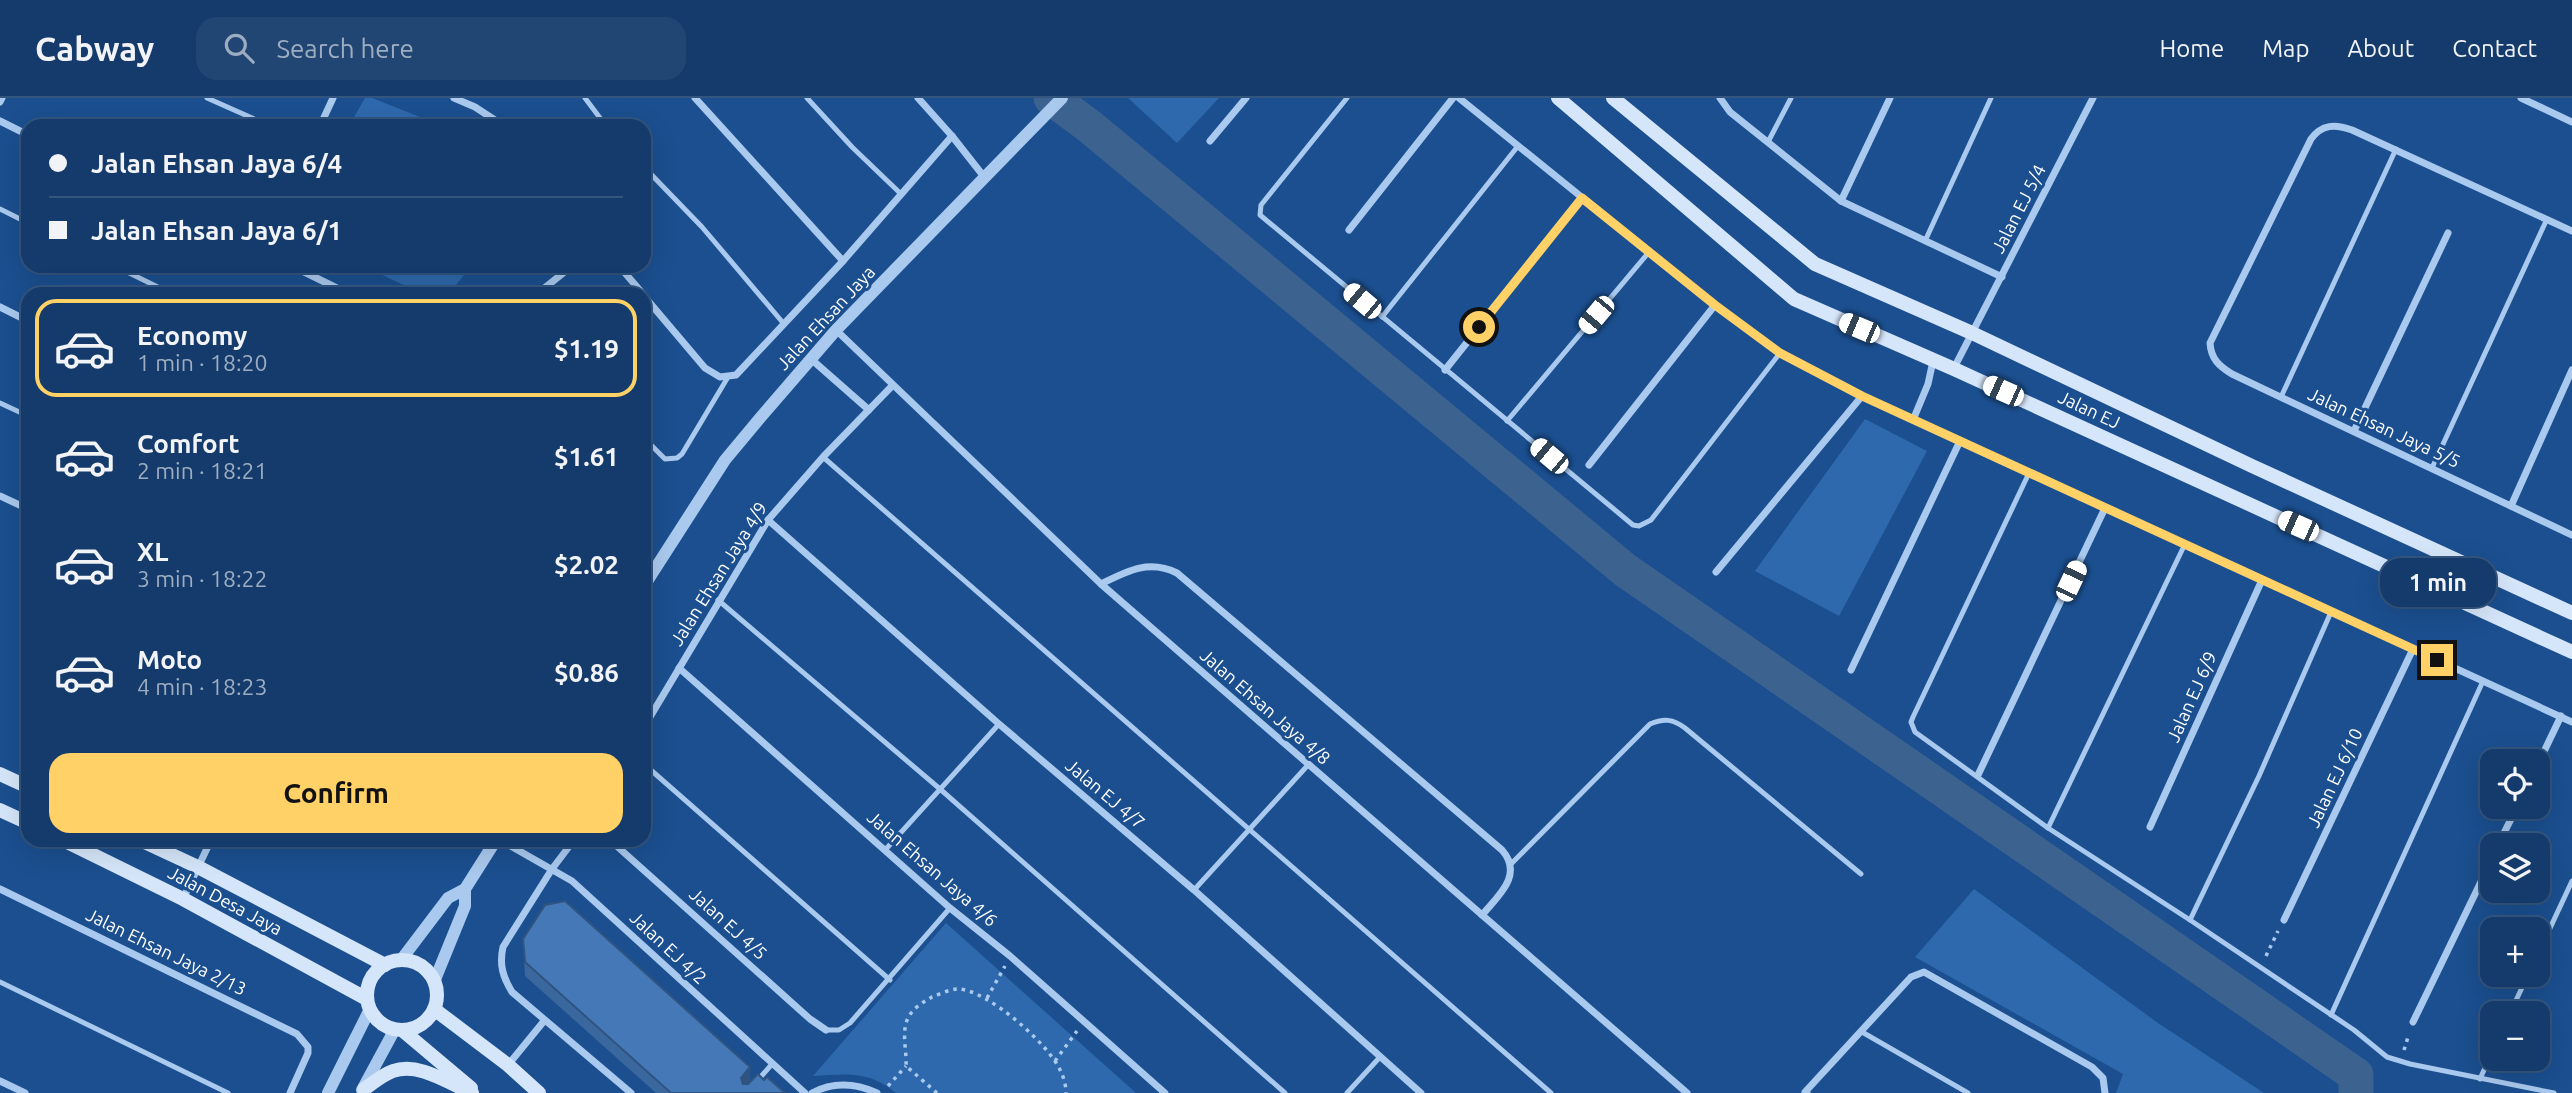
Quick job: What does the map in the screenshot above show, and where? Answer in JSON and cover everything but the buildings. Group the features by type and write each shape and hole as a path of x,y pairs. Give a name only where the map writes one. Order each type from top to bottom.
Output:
{"main road":[{"name":"Jalan EJ","path":"1558,98 1794,299 1954,369 2572,652"},
{"name":"Jalan EJ","path":"1614,98 1815,264 1972,333 2264,472 2572,613"},
{"path":"0,774 21,784"},
{"path":"0,810 21,820"},
{"name":"Jalan Desa Jaya","path":"76,847 183,899 369,1004"},
{"name":"Jalan Desa Jaya","path":"155,847 385,965"},
{"path":"399,1029 410,1029 425,1022 437,1000 434,982 421,966 401,961 385,965 373,976 367,991 376,1019 399,1029 478,1093"},
{"path":"434,1009 508,1065 539,1093"},
{"path":"362,1091 393,1071 410,1069 429,1073 472,1093"}],"street":[{"path":"323,119 333,98"},
{"path":"454,98 493,119"},
{"path":"695,98 843,261"},
{"path":"918,98 953,136 985,179"},
{"name":"Jalan Ehsan Jaya","path":"651,575 725,460 811,359 1062,98"},
{"path":"1210,141 1246,98"},
{"path":"1349,230 1453,98"},
{"path":"1459,98 1715,305 1780,353 1913,420 2572,722"},
{"path":"1720,98 1730,112 1841,201 2002,277"},
{"path":"1841,201 1890,98"},
{"name":"Jalan EJ 5/4","path":"1954,369 2093,98"},
{"path":"2521,98 2572,122"},
{"path":"0,121 21,132"},
{"name":"Jalan Ehsan Jaya 5/5","path":"2396,149 2336,125 2321,128 2311,139 2215,330 2210,343 2211,351 2218,364 2281,397 2572,535"},
{"path":"651,304 705,368 720,377 728,377 743,370 953,136"},
{"path":"2396,149 2572,231"},
{"path":"1445,370 1582,198"},
{"path":"2354,431 2448,233"},
{"path":"306,273 335,287"},
{"path":"546,287 563,273"},
{"path":"625,273 636,287"},
{"path":"1589,465 1715,305"},
{"path":"0,307 21,318"},
{"name":"Jalan Ehsan Jaya 4/8","path":"836,330 1101,584 1687,1093"},
{"path":"811,359 869,410"},
{"path":"1913,420 1928,384 1934,360"},
{"path":"2511,506 2572,370"},
{"name":"Jalan Ehsan Jaya 4/9","path":"651,715 768,520 823,457 892,386"},
{"path":"1716,572 1862,396"},
{"path":"1851,670 1961,441"},
{"path":"0,496 21,506"},
{"path":"1978,775 2105,508"},
{"name":"Jalan EJ 4/7","path":"768,520 999,724 1194,890 1421,1093"},
{"path":"1101,584 1143,566 1156,566 1177,573 1502,850 1511,864 1510,880 1482,915"},
{"name":"Jalan EJ 6/9","path":"2150,827 2262,580"},
{"name":"Jalan EJ 6/10","path":"2284,920 2413,649"},
{"name":"Jalan Ehsan Jaya 4/6","path":"679,668 950,908 1010,956 1165,1093"},
{"path":"2545,749 2561,716"},
{"path":"183,899 208,847"},
{"path":"401,961 448,898 466,889 493,847"},
{"name":"Jalan EJ 4/2","path":"511,847 572,881 805,1093"},
{"path":"569,847 503,947 500,961 504,979 512,992 544,1021 631,1093"},
{"name":"Jalan EJ 4/5","path":"618,847 810,1019 826,1030"},
{"path":"2413,1022 2480,884"},
{"name":"Jalan Ehsan Jaya 2/13","path":"0,889 297,1034 308,1047 308,1053 290,1093"},
{"path":"434,982 466,906 466,889"},
{"path":"1805,1093 1911,977 1919,972 1929,974 2092,1067 2103,1077 2105,1093"},
{"path":"328,1093 369,1004"},
{"path":"508,1065 544,1021"},
{"path":"362,1091 399,1029"},
{"path":"0,1081 25,1093"},
{"path":"812,1093 843,1084 879,1093"}],"lane":[{"path":"207,98 254,119"},
{"path":"585,98 601,119"},
{"path":"807,98 852,147 901,194"},
{"path":"1347,98 1261,205 1259,212 1262,218 1633,525 1639,526 1651,520 1780,353"},
{"path":"1768,142 1791,98"},
{"path":"1925,241 1991,98"},
{"path":"1382,317 1518,146"},
{"path":"2281,397 2396,149"},
{"path":"651,174 702,227 784,324"},
{"path":"0,209 21,220"},
{"path":"2432,468 2547,219"},
{"path":"1507,421 1649,252"},
{"path":"129,273 158,287"},
{"path":"651,445 665,459 677,458 682,454 728,377"},
{"path":"0,403 21,413"},
{"path":"823,457 1552,1093"},
{"path":"2029,473 1911,722 1915,732 2048,828 2260,967 2387,1057 2399,1062 2554,1093"},
{"path":"2048,828 2185,544"},
{"path":"718,600 940,789 1285,1093"},
{"path":"2190,920 2259,776 2332,611"},
{"path":"2331,1015 2483,681"},
{"path":"1511,864 1650,724 1670,719 1685,728 1861,874"},
{"path":"886,849 999,724"},
{"path":"1194,890 1308,765"},
{"path":"651,770 890,980"},
{"path":"2550,928 2572,881"},
{"path":"826,1030 839,1030 850,1023 950,908"},
{"path":"0,982 228,1093"},
{"path":"1862,1032 1968,1093"},
{"path":"1348,1093 1380,1057"},
{"path":"755,1083 772,1064"},
{"path":"2480,1079 2484,1071"}],"path":[{"path":"2260,967 2284,920"},
{"path":"987,998 1010,956"},
{"path":"937,1093 906,1066 904,1033 908,1018 916,1007 957,989 987,998 1027,1031 1055,1061 1062,1073 1066,1093"},
{"path":"1055,1061 1084,1021"},
{"path":"2399,1062 2413,1022"},
{"path":"879,1093 906,1066"}],"shaded area":[{"path":"365,98 372,98 425,119 353,119"},
{"path":"1128,98 1219,98 1177,143"},
{"path":"378,273 466,273 454,287 408,287"},
{"path":"1865,419 1927,451 1839,616 1755,571"},
{"path":"1974,889 2158,1023 2264,1093 2116,1093 2123,1074 1915,957"},
{"path":"946,923 1136,1093 896,1093 866,1077 846,1074 813,1076"}],"waterway":[{"path":"1051,98 1089,126 1625,570 2356,1075 2356,1093"}],"route":[{"path":"1479,327 1582,198 1715,305 1780,353 1862,396 2437,660"}]}
